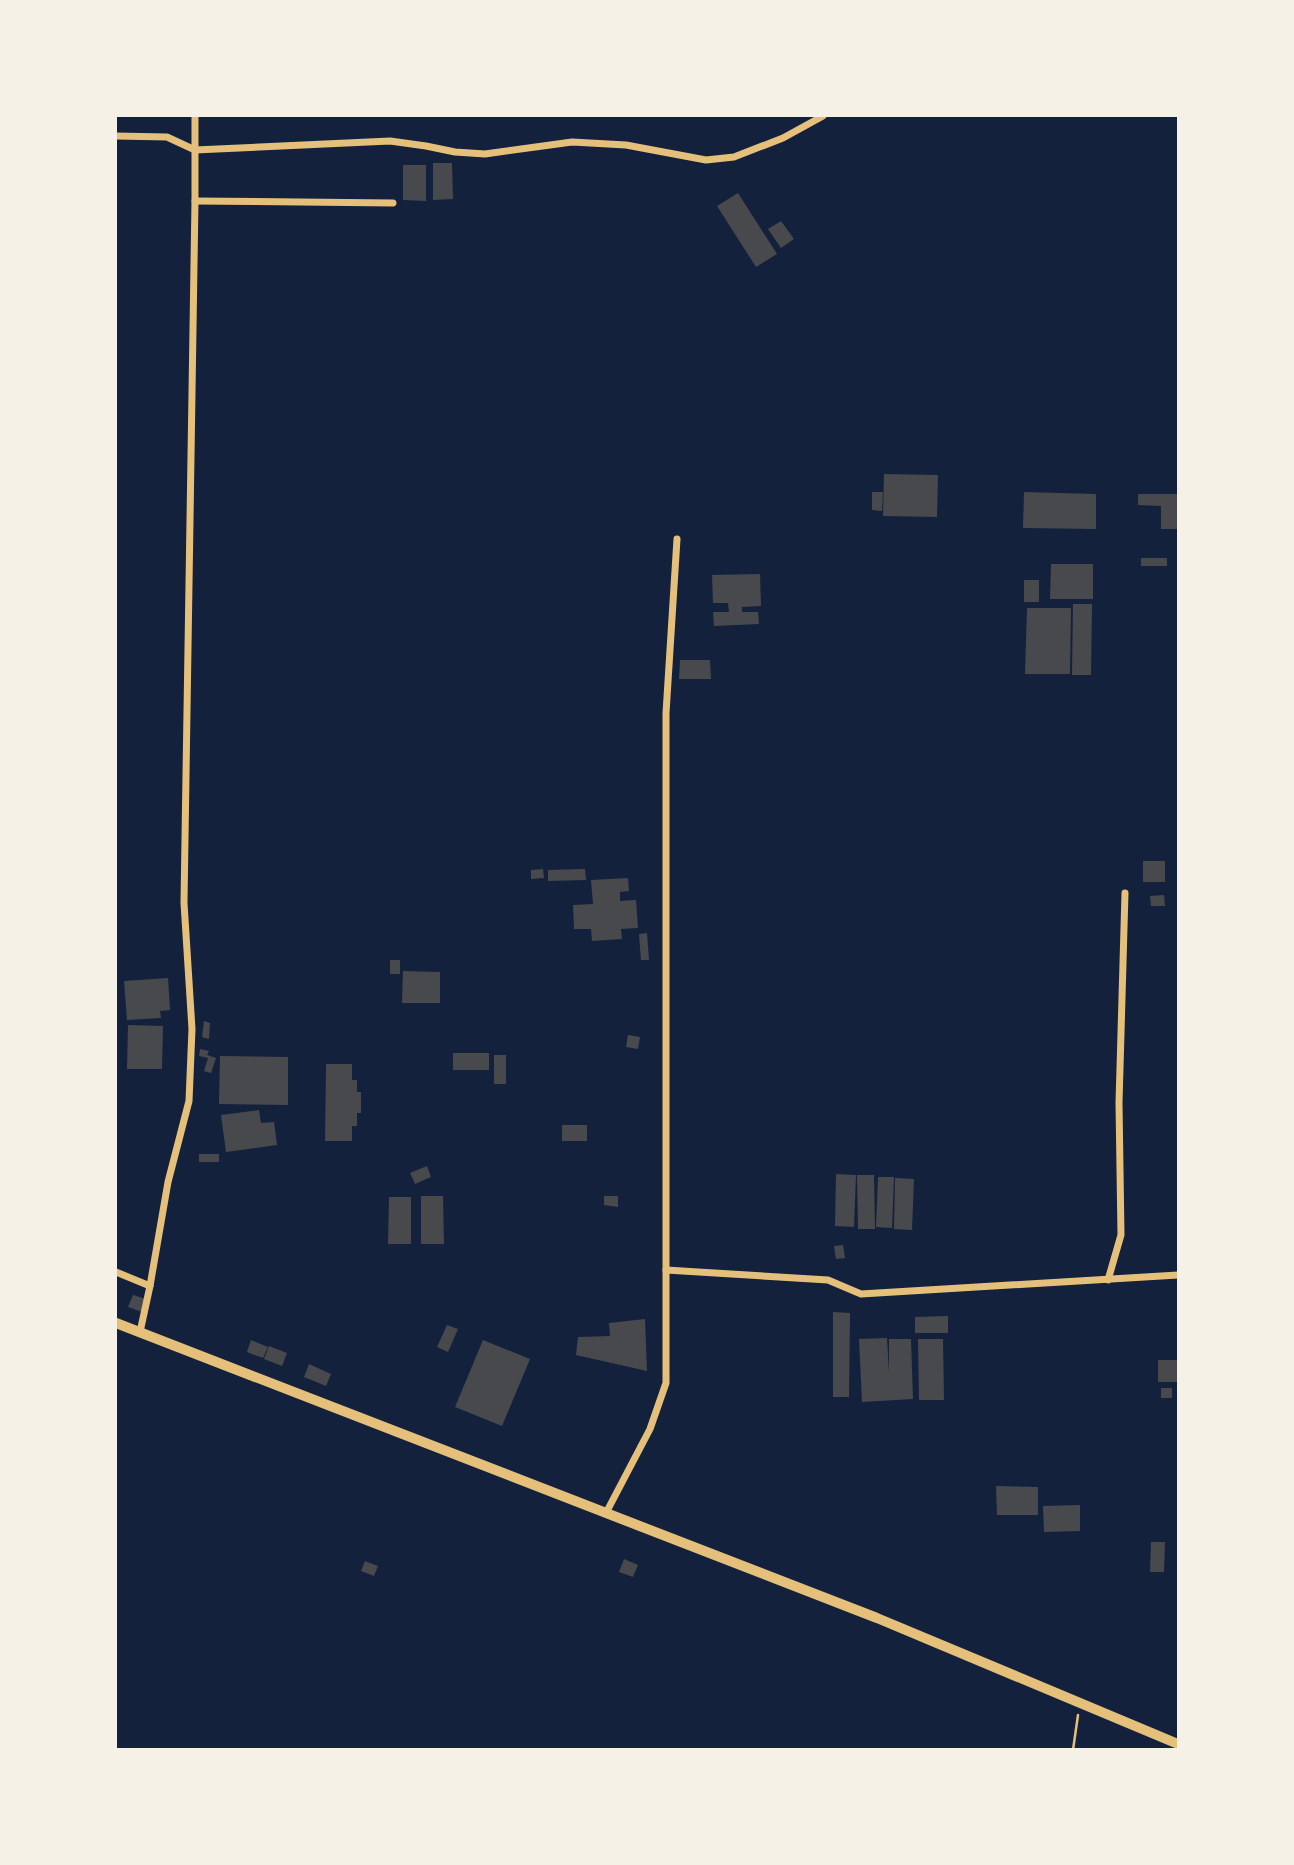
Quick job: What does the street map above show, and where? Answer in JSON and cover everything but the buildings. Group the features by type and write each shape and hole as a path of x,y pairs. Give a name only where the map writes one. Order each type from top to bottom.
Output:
{"street":[{"path":"140,1332 168,1182 189,1101 192,1029 184,903 194,116"},
{"path":"116,136 167,137 195,150 390,141 485,154 572,142 626,145 706,160 734,157 783,138 823,116"},
{"path":"195,201 393,203"},
{"path":"606,1513 650,1429 666,1383 666,713 677,540"},
{"path":"1108,1280 1121,1235 1119,1103 1125,893"},
{"path":"666,1270 828,1280 861,1294 1178,1275"},
{"path":"116,1272 150,1286"},
{"path":"116,1323 877,1618 1178,1744"}],"path":[{"path":"1073,1749 1080,1703"}]}
